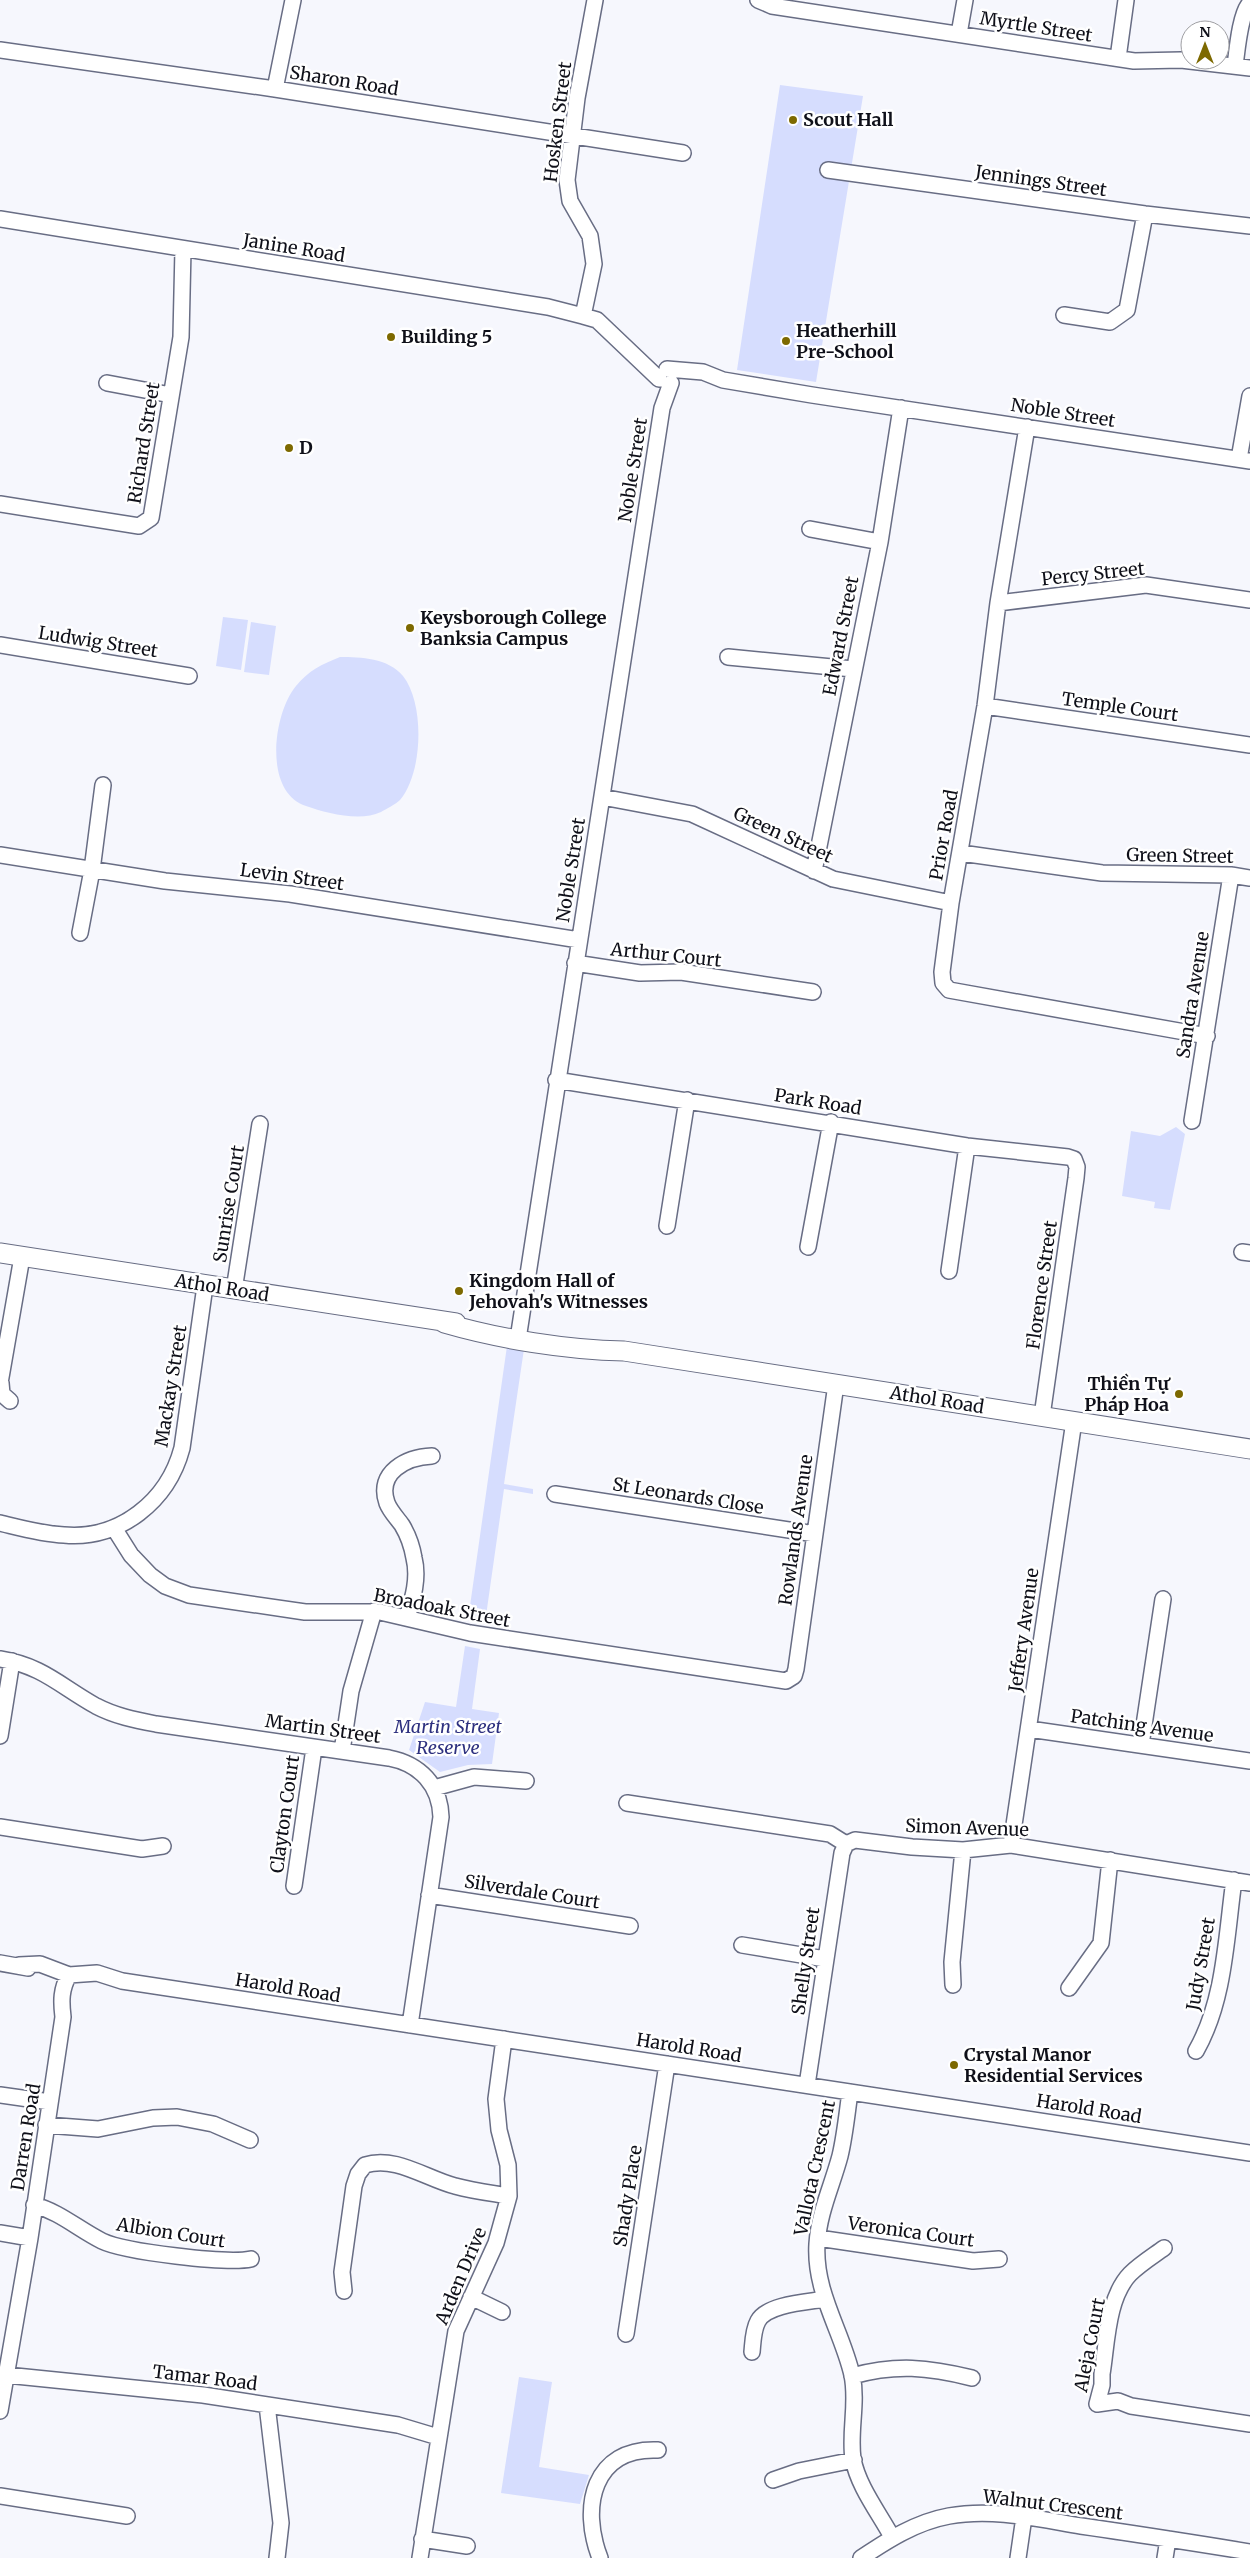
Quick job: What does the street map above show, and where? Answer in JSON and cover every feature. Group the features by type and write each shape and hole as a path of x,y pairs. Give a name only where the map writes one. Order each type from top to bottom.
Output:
{"main road":[{"name":"Athol Road","path":"0,1253 444,1323 478,1333 518,1334 582,1349 624,1351 1250,1449"}],"street":[{"path":"275,89 293,0"},
{"name":"Hosken Street","path":"587,313 595,278 590,236 573,207 567,180 574,136 577,98 594,0"},
{"name":"Myrtle Street","path":"758,0 772,6 800,4 959,34 1150,63 1181,60 1242,67"},
{"path":"959,34 965,0"},
{"path":"1118,58 1126,0"},
{"path":"1242,67 1241,28 1246,6 1250,3"},
{"name":"Sharon Road","path":"0,50 275,89 683,153"},
{"name":"Jennings Street","path":"828,170 1145,214 1250,226"},
{"path":"1064,316 1110,322 1127,310 1145,214"},
{"name":"Janine Road","path":"0,218 548,307 556,306 587,313"},
{"name":"Richard Street","path":"0,504 139,526 151,518 181,337 182,249"},
{"path":"587,313 666,377"},
{"name":"Noble Street","path":"518,1334 666,377 723,380 1244,460"},
{"path":"107,383 171,395"},
{"path":"1244,460 1250,396"},
{"name":"Edward Street","path":"814,871 880,542 901,408"},
{"name":"Prior Road","path":"1027,427 998,603 985,706 951,903 942,983 949,990 1207,1036"},
{"path":"810,529 880,542"},
{"name":"Percy Street","path":"998,603 1146,585 1250,600"},
{"name":"Ludwig Street","path":"0,645 189,676"},
{"path":"728,657 853,669"},
{"name":"Temple Court","path":"985,706 1250,745"},
{"path":"80,933 92,870 103,785"},
{"name":"Green Street","path":"602,797 692,814 814,871 854,884 951,903"},
{"name":"Green Street","path":"961,853 1102,874 1231,875 1250,878"},
{"name":"Levin Street","path":"0,855 165,881 290,894 578,940"},
{"name":"Sandra Avenue","path":"1192,1121 1207,1036 1231,875"},
{"name":"Arthur Court","path":"575,963 640,972 680,972 813,992"},
{"name":"Park Road","path":"556,1080 831,1122 967,1146 1074,1159"},
{"path":"667,1226 686,1100"},
{"path":"808,1247 831,1122"},
{"name":"Sunrise Court","path":"234,1290 260,1124"},
{"path":"948,1271 967,1146"},
{"name":"Florence Street","path":"1042,1416 1076,1178 1077,1167 1074,1159"},
{"path":"10,1401 2,1394 0,1383 22,1257"},
{"name":"Mackay Street","path":"0,1523 64,1536 85,1535 114,1528 149,1506 169,1481 179,1460 185,1437 205,1286"},
{"name":"Rowlands Avenue","path":"790,1679 796,1669 836,1384"},
{"name":"Jeffery Avenue","path":"1011,1845 1074,1421"},
{"path":"408,1618 416,1580 415,1560 403,1526 389,1508 385,1488 388,1477 397,1466 415,1458 432,1456"},
{"name":"St Leonards Close","path":"555,1494 815,1534"},
{"name":"Broadoak Street","path":"114,1528 131,1555 150,1575 165,1586 182,1593 218,1601 305,1612 374,1612 408,1618 477,1635 780,1682 790,1679"},
{"path":"1141,1745 1163,1599"},
{"path":"342,1751 351,1691 374,1612"},
{"path":"0,1736 6,1660"},
{"name":"Martin Street","path":"6,1660 42,1671 97,1706 124,1717 404,1761 419,1770 434,1788 440,1801 441,1817 410,2025"},
{"name":"Patching Avenue","path":"1028,1728 1250,1762"},
{"name":"Clayton Court","path":"294,1886 314,1748"},
{"path":"434,1788 474,1776 526,1781"},
{"path":"627,1803 830,1834 846,1844"},
{"path":"0,1826 142,1849 163,1846"},
{"name":"Simon Avenue","path":"846,1844 855,1840 912,1847 962,1850 1011,1845 1250,1883"},
{"name":"Shelly Street","path":"807,2085 842,1853 846,1844"},
{"path":"953,1986 952,1962 962,1850"},
{"path":"1069,1988 1101,1943 1110,1860"},
{"name":"Judy Street","path":"1196,2051 1212,2017 1218,1992 1234,1880"},
{"name":"Silverdale Court","path":"430,1895 630,1926"},
{"path":"742,1945 825,1959"},
{"name":"Harold Road","path":"0,1962 19,1965 46,1965 68,1981 97,1973 122,1981 1250,2153"},
{"name":"Darren Road","path":"0,2411 30,2238 63,2017 69,2001 68,1981"},
{"name":"Arden Drive","path":"420,2558 456,2331 496,2242 509,2196 508,2165 499,2130 496,2099 504,2039"},
{"name":"Shady Place","path":"626,2334 667,2064"},
{"name":"Vallota Crescent","path":"850,2092 840,2155 824,2200 818,2238 817,2262 825,2299 846,2352 852,2376 855,2405 852,2441 854,2460 859,2477 892,2537"},
{"path":"0,2095 50,2102"},
{"path":"46,2124 98,2128 153,2118 177,2118 213,2124 250,2140"},
{"path":"344,2290 342,2272 354,2186 358,2174 365,2166 379,2163 399,2166 456,2186 509,2196"},
{"name":"Albion Court","path":"34,2205 56,2212 110,2244 225,2262 251,2259"},
{"path":"0,2233 30,2238"},
{"name":"Veronica Court","path":"818,2238 973,2261 999,2259"},
{"name":"Aleja Court","path":"1164,2248 1130,2274 1121,2289 1114,2306 1102,2374 1102,2385 1097,2404 1118,2400 1131,2406 1250,2424"},
{"path":"471,2297 502,2312"},
{"path":"752,2352 757,2322 764,2314 781,2307 825,2299"},
{"path":"852,2376 874,2370 904,2367 972,2378"},
{"name":"Tamar Road","path":"6,2376 196,2394 439,2431"},
{"path":"267,2405 281,2523 277,2558"},
{"path":"600,2558 592,2519 593,2497 600,2478 606,2468 621,2456 638,2450 658,2450"},
{"path":"774,2480 799,2471 854,2460"},
{"path":"0,2496 127,2516"},
{"name":"Walnut Crescent","path":"861,2558 892,2537 949,2516 979,2513 1024,2517 1250,2552"},
{"path":"1018,2558 1024,2517"},
{"path":"422,2539 467,2546"},
{"path":"1165,2558 1168,2539"}],"green space":[{"path":"780,85 863,96 816,382 737,370"},
{"path":"223,617 248,620 241,670 216,666"},
{"path":"251,622 276,626 269,675 244,672"},
{"path":"340,657 365,658 390,665 403,676 410,688 415,703 418,720 417,756 408,788 398,802 373,815 343,815 306,806 292,798 283,785 278,769 276,751 278,733 288,699 296,686 310,672"},
{"path":"1176,1127 1185,1134 1170,1210 1154,1208 1155,1202 1122,1196 1131,1131 1160,1136"},
{"path":"507,1346 524,1349 504,1484 533,1489 533,1494 504,1489 485,1623 468,1620"},
{"name":"Martin Street Reserve","path":"465,1646 480,1649 472,1709 499,1713 492,1764 468,1765 440,1772 409,1750 425,1702 456,1707"},
{"path":"519,2377 552,2382 539,2467 589,2475 580,2504 501,2493"}],"place":[{"name":"Scout Hall","path":"793,120"},
{"name":"Building 5","path":"391,337"},
{"name":"Heatherhill Pre-School","path":"786,341"},
{"name":"D","path":"289,448"},
{"name":"Keysborough College Banksia Campus","path":"410,628"},
{"name":"Kingdom Hall of Jehovah's Witnesses","path":"459,1291"},
{"name":"Thiền Tự Pháp Hoa","path":"1179,1394"},
{"name":"Crystal Manor Residential Services","path":"954,2065"}]}
